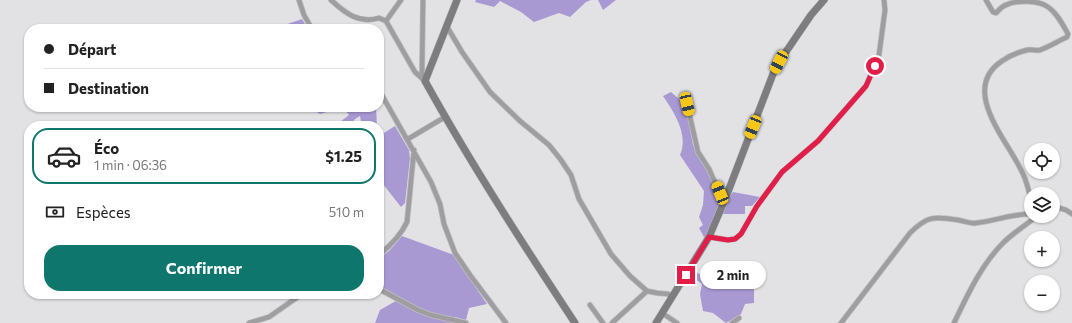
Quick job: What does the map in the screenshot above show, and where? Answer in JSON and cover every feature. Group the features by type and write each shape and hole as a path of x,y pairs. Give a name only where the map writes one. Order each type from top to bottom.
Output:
{"main road":[{"path":"457,0 425,81 445,117 574,323"},
{"path":"656,323 709,237 724,203 773,74 779,62 811,15 825,1"}],"street":[{"path":"299,0 304,15 309,24"},
{"path":"331,0 342,10 356,18 371,20 379,18 386,21 415,72 425,81"},
{"path":"386,21 401,0"},
{"path":"423,0 422,73 425,81"},
{"path":"709,237 728,240 735,239 741,234 757,206 782,172 818,141 866,86 879,55 885,10 884,0"},
{"path":"986,0 993,12 996,13 1005,5 1022,1 1047,5 1054,12 1068,34 1067,37 1040,50 1026,50 1002,61 994,68 987,80 985,92 986,104 990,116 1024,174 1028,187"},
{"path":"446,25 462,52 490,92 520,121 549,145 561,160 571,175 579,199 611,254 630,276 647,291 672,296"},
{"path":"384,98 431,182 440,204 444,224 455,253 470,276 506,323"},
{"path":"687,104 698,152 709,169 724,203"},
{"path":"408,139 445,117"},
{"path":"384,250 393,242 405,227 407,222 414,150"},
{"path":"1060,208 1072,214"},
{"path":"841,323 910,233 921,222 931,218 940,218 972,224 1020,214 1024,215"},
{"path":"954,323 971,288 993,255 1003,243 1026,223"},
{"path":"612,323 647,291"},
{"path":"384,292 418,310 431,315 466,323"},
{"path":"249,323 269,317 295,299"},
{"path":"590,305 603,323"},
{"path":"662,313 677,323"},
{"path":"732,323 739,318"}],"shaded area":[{"path":"476,0 591,0 586,2 570,17 559,13 534,22 521,12 500,1 494,7 475,2"},
{"path":"598,0 616,0 603,10"},
{"path":"302,19 305,24 288,24"},
{"path":"671,92 686,105 693,145 707,163 725,203 733,192 760,197 752,206 745,206 745,214 723,214 705,239 699,228 703,225 699,217 703,205 704,191 680,155 683,140 679,124 672,109 663,96"},
{"path":"347,112 376,112 377,121 361,121 360,116 353,121 341,121 349,115"},
{"path":"395,126 409,150 410,158 405,203 401,207 384,185 384,133"},
{"path":"402,236 454,255 487,304 469,308 466,320 455,317 454,323 375,323 380,310 401,298 384,289 384,255"},
{"path":"721,268 754,282 754,303 745,304 741,314 726,323 713,313 703,311 700,294 702,284 693,277 696,272 706,278"}],"route":[{"path":"686,275 709,237 728,240 735,239 741,234 757,206 782,172 818,141 866,86 875,66"}]}
